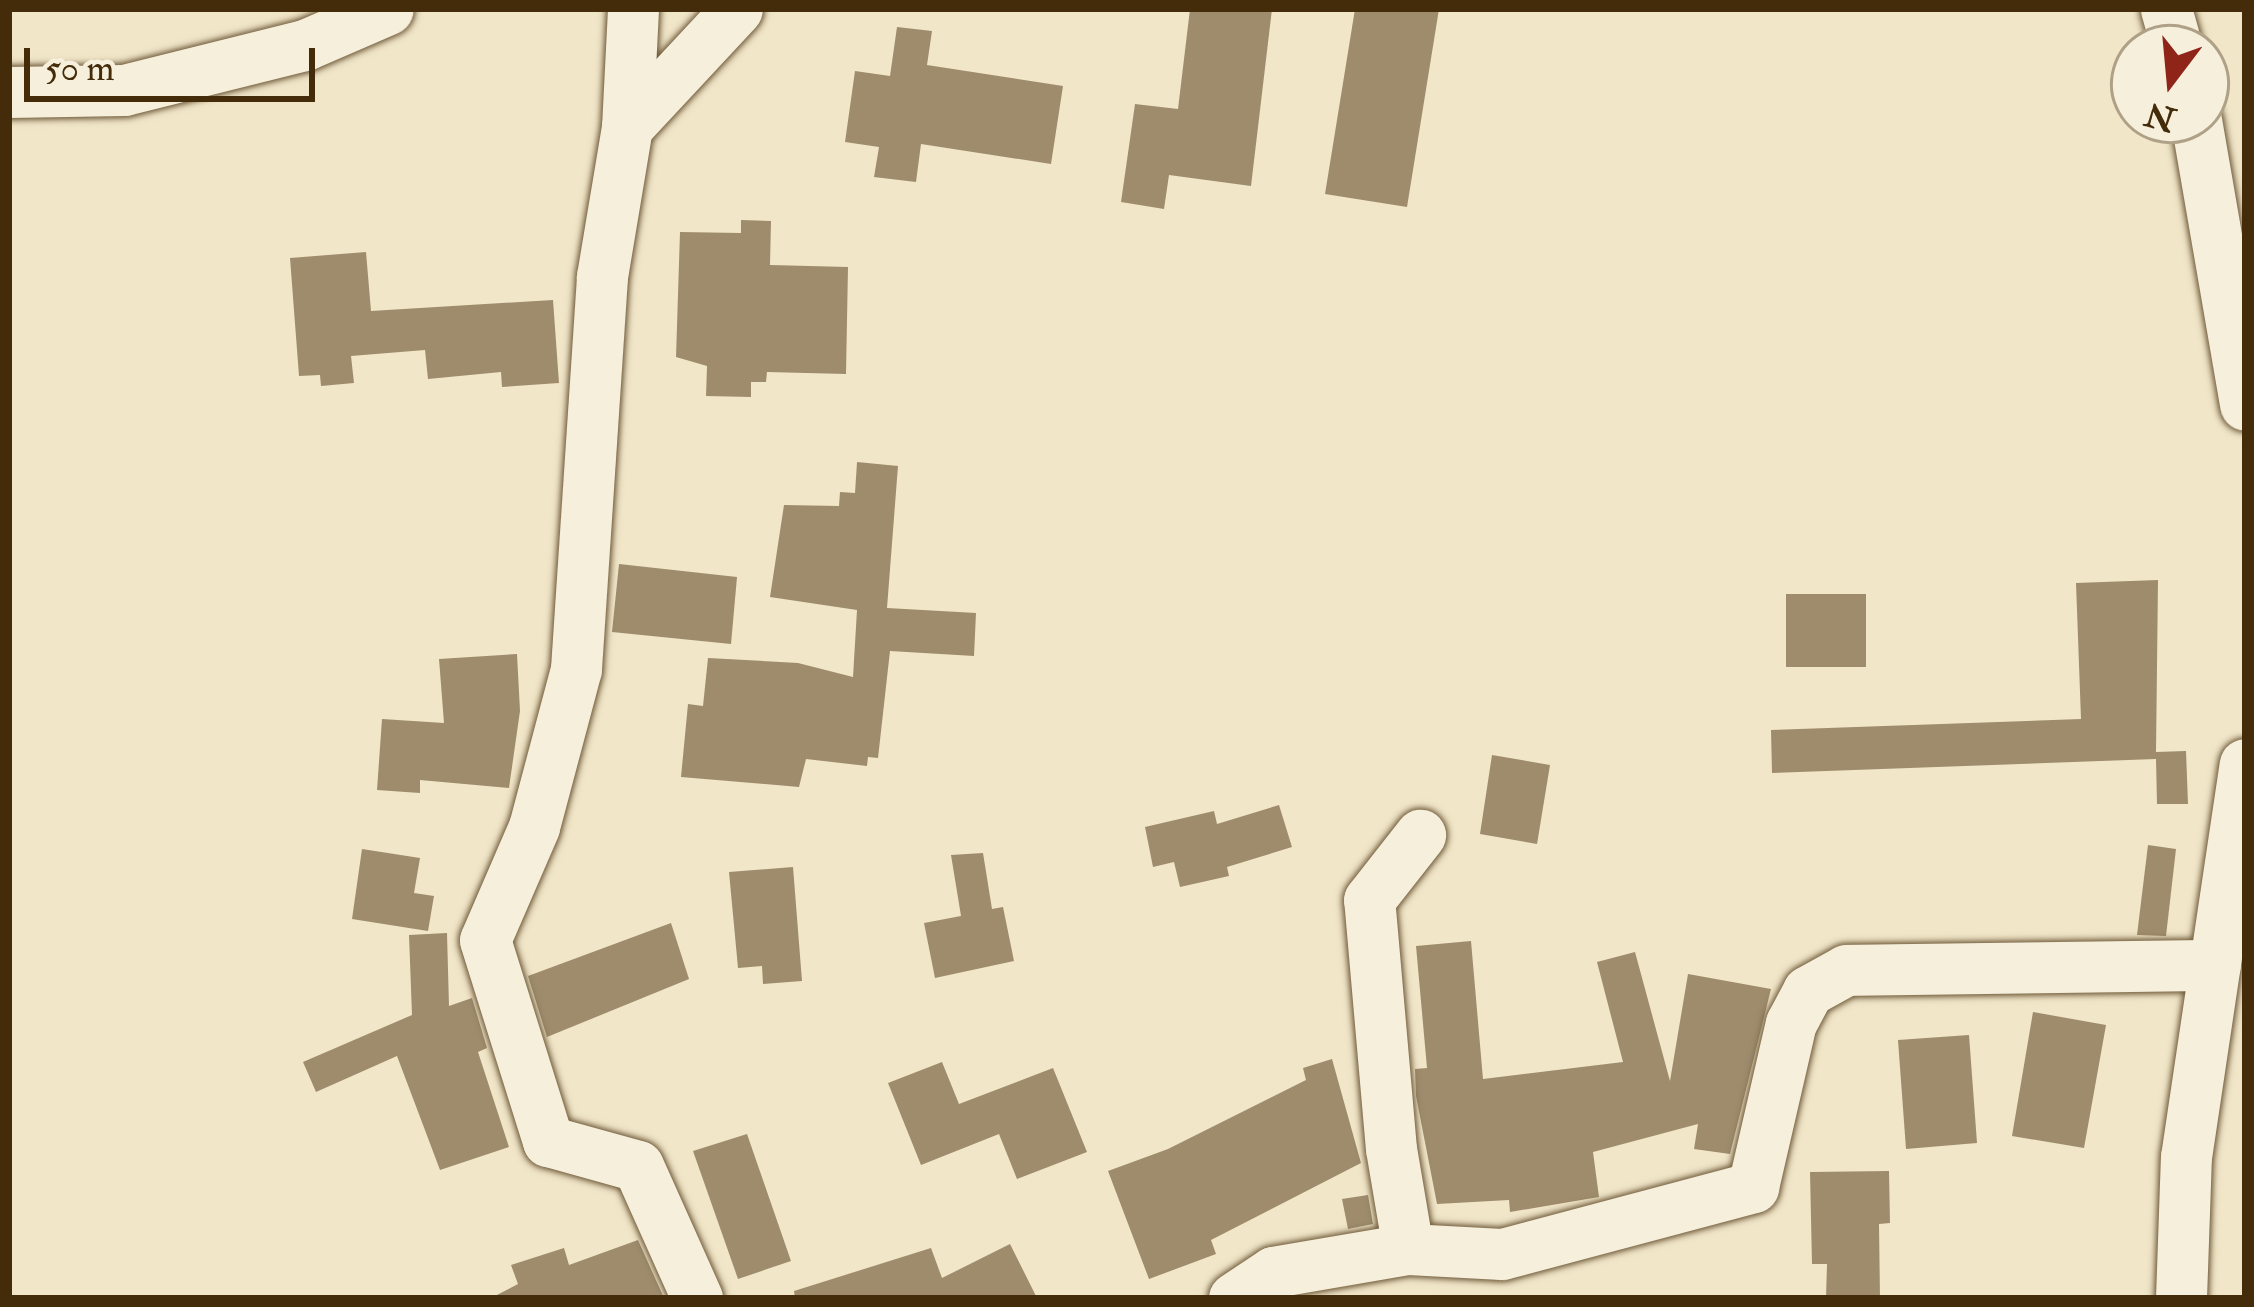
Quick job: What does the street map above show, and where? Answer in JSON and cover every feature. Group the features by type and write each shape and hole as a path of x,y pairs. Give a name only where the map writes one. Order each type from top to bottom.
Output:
{"street":[{"path":"9,92 124,90 305,45 388,9"},
{"path":"633,9 627,128 602,278 576,669 534,827 485,940 548,1141 638,1166 698,1298"},
{"path":"627,128 737,9"},
{"path":"2200,144 2245,405"},
{"path":"2182,1298 2186,1157 2245,764"},
{"path":"1402,1266 1369,900 1420,835"},
{"path":"1234,1298 1273,1272 1402,1266 1502,1254 1753,1187 1791,1023 1808,991 1846,970 2215,965"}],"building":[{"path":"1190,9 1272,9 1251,186 1169,175 1164,209 1121,202 1135,104 1178,109"},
{"path":"1355,9 1439,9 1407,207 1325,194"},
{"path":"897,27 932,31 927,65 1063,86 1051,164 921,144 916,182 874,177 879,147 845,142 855,71 890,76"},
{"path":"741,220 771,221 770,265 848,267 846,374 767,372 766,382 751,382 751,397 706,396 707,366 676,357 680,232 741,233"},
{"path":"366,252 371,311 553,300 559,383 502,387 501,372 428,379 425,350 351,356 354,383 321,386 320,375 299,376 290,258"},
{"path":"857,462 898,466 887,608 976,613 974,656 890,651 878,758 868,757 867,766 806,759 799,787 681,777 688,704 703,706 708,658 798,663 853,677 857,610 770,597 784,505 839,506 840,492 855,493"},
{"path":"619,564 737,577 731,644 612,632"},
{"path":"2158,580 2156,752 2186,751 2188,804 2157,804 2156,759 1772,773 1771,730 2081,719 2076,583"},
{"path":"1786,594 1866,594 1866,667 1786,667"},
{"path":"517,654 520,711 509,788 420,780 420,793 377,790 382,719 444,723 439,659"},
{"path":"1492,755 1550,765 1537,844 1480,834"},
{"path":"1279,805 1292,847 1227,867 1229,876 1180,887 1174,862 1153,867 1145,827 1214,811 1217,824"},
{"path":"2148,845 2176,849 2166,936 2137,935"},
{"path":"362,849 420,858 414,893 434,896 428,931 352,919"},
{"path":"983,853 992,909 1003,907 1014,961 935,978 924,923 961,916 951,855"},
{"path":"793,867 802,981 763,984 762,966 738,968 729,872"},
{"path":"671,923 689,979 547,1037 528,976"},
{"path":"447,933 449,1006 472,998 487,1048 478,1052 509,1147 440,1170 397,1056 316,1092 303,1062 412,1015 409,935"},
{"path":"1471,941 1483,1079 1623,1062 1597,962 1635,952 1670,1081 1688,974 1771,989 1730,1154 1694,1149 1698,1124 1593,1152 1599,1197 1510,1212 1509,1200 1437,1204 1416,1096 1415,1069 1427,1068 1416,946"},
{"path":"2033,1012 2106,1025 2084,1148 2012,1136"},
{"path":"1969,1035 1977,1143 1906,1149 1898,1040"},
{"path":"1332,1059 1361,1163 1211,1240 1216,1254 1149,1279 1108,1171 1168,1149 1306,1080 1303,1068"},
{"path":"942,1062 959,1104 1053,1068 1087,1152 1017,1179 999,1134 921,1165 888,1083"},
{"path":"747,1134 791,1261 738,1279 693,1151"},
{"path":"1889,1171 1890,1223 1879,1224 1880,1298 1826,1298 1827,1264 1812,1264 1810,1172"},
{"path":"1368,1195 1373,1224 1348,1229 1342,1199"},
{"path":"638,1240 664,1298 491,1298 518,1284 511,1265 564,1248 569,1265"},
{"path":"1010,1244 1037,1298 795,1298 794,1291 931,1248 942,1278"}]}
